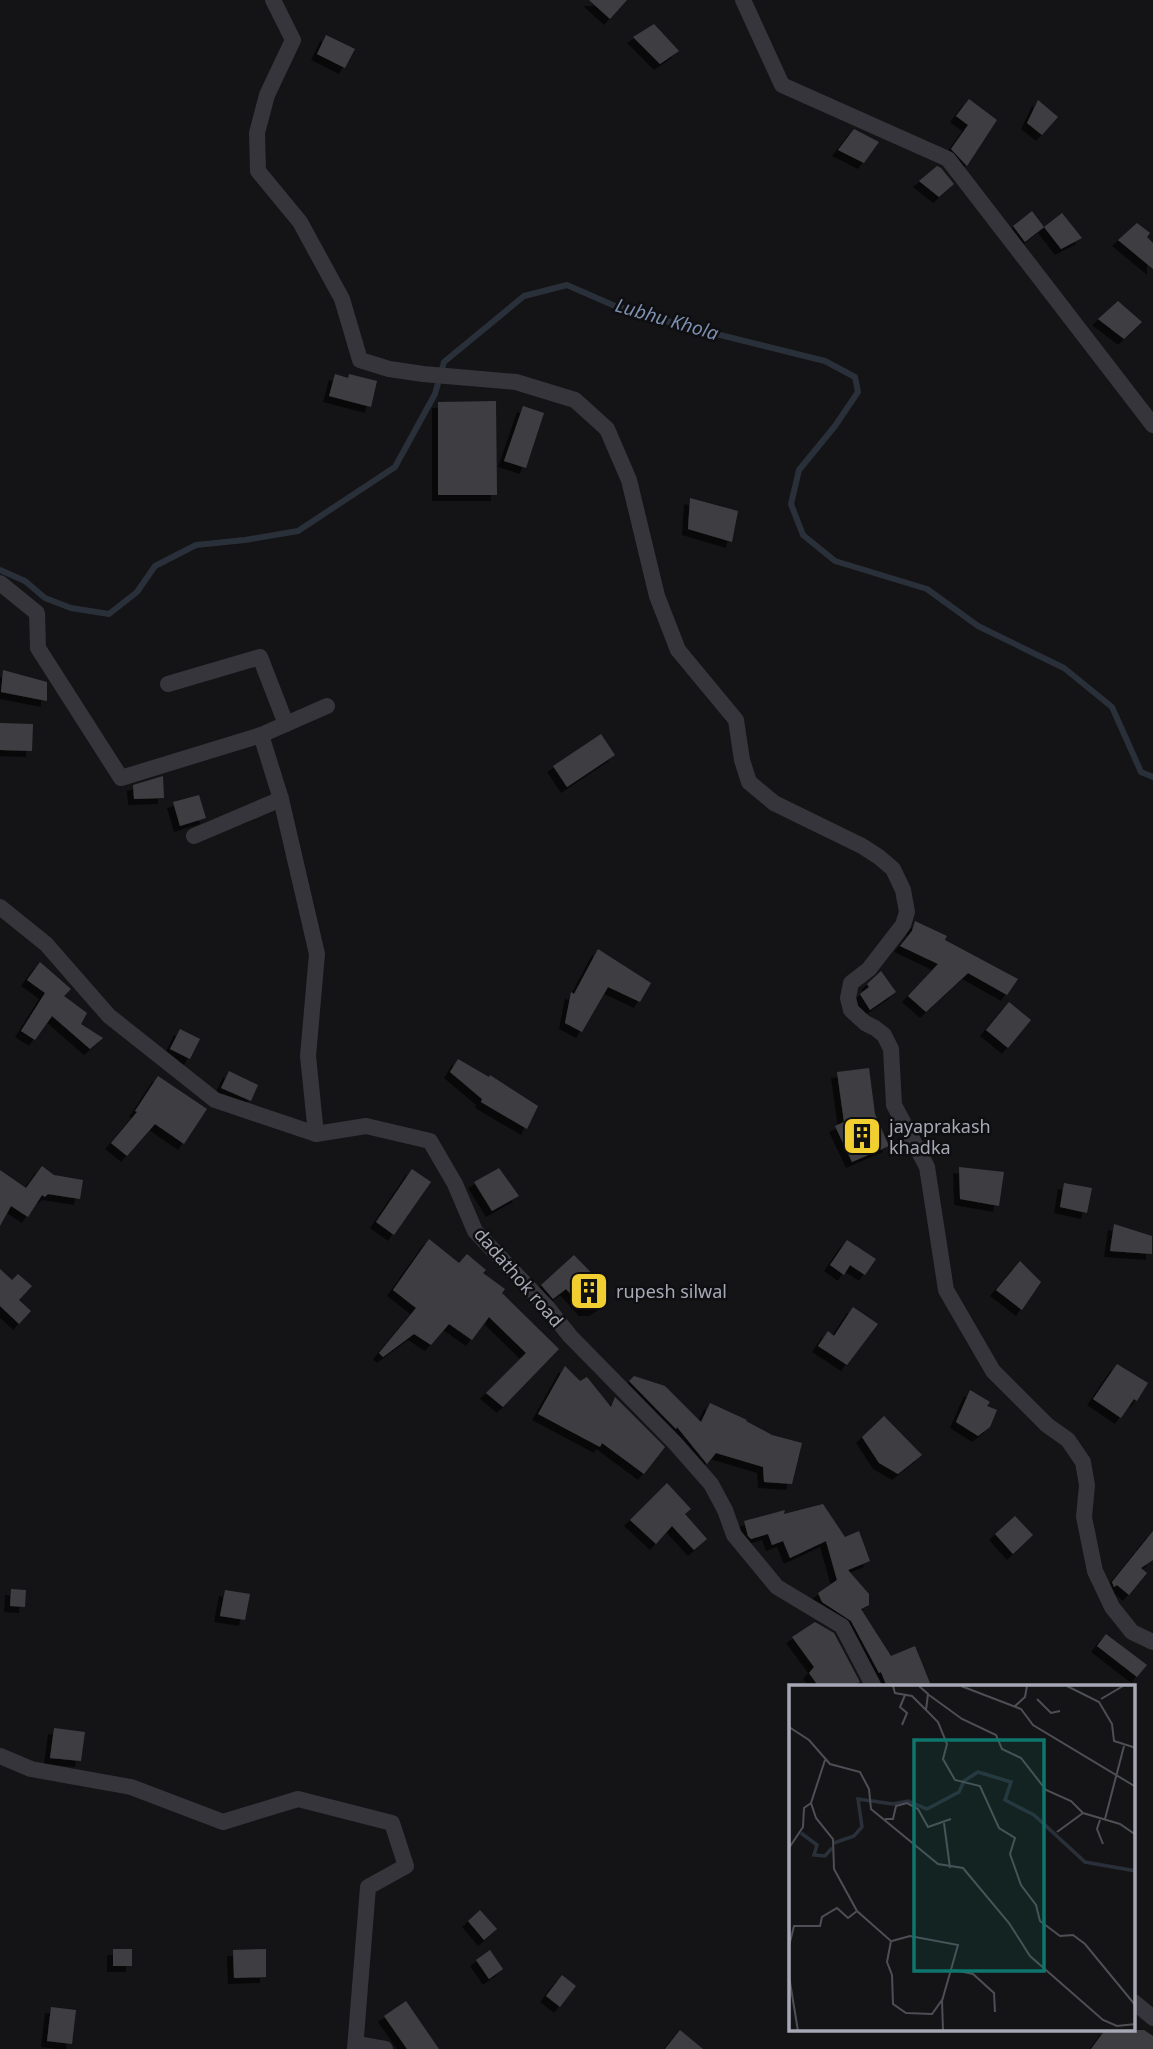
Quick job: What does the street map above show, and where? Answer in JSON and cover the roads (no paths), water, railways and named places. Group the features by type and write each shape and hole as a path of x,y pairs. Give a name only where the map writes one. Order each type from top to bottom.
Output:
{"street":[{"path":"273,0 293,40 267,95 257,133 258,171 279,194 306,233 342,299 360,360 390,369 451,378 516,382 575,400 607,429 629,480 657,596 678,650 736,720 742,760 749,782 774,803 862,846 893,869 903,890 907,912 903,925 869,969 850,983 848,998 852,1010 865,1023 884,1035 891,1049 894,1105 927,1167 946,1290 993,1371 1046,1425 1068,1440 1083,1462 1087,1485 1084,1517 1095,1571 1112,1607 1132,1632 1153,1642"},
{"path":"743,0 782,85 948,159 1153,425"},
{"path":"0,583 37,613 38,648 121,778 261,735 327,706"},
{"path":"168,684 260,657 286,724"},
{"path":"261,735 281,799 317,954 308,1056 316,1134"},
{"path":"194,836 281,799"},
{"name":"dadathok road","path":"0,907 46,944 110,1016 215,1100 316,1134 366,1126 430,1141 455,1184 475,1231 711,1484 734,1535 778,1587 842,1626 873,1685"},
{"path":"0,1756 31,1769 131,1787 223,1822 298,1799 392,1823 405,1866 368,1887 356,2047 385,2049"},
{"path":"1136,2004 1153,2018"}],"waterway":[{"name":"Lubhu Khola","path":"0,570 25,581 45,598 71,608 109,614 137,592 155,566 196,545 298,531 395,467 435,394 444,362 524,296 567,285 615,306 825,361 855,377 858,392 835,426 799,470 791,504 803,535 835,561 927,589 978,626 1064,668 1112,707 1141,772 1153,777"}],"place":[{"name":"jayaprakash khadka","path":"862,1136"},
{"name":"rupesh silwal","path":"589,1291"}]}
